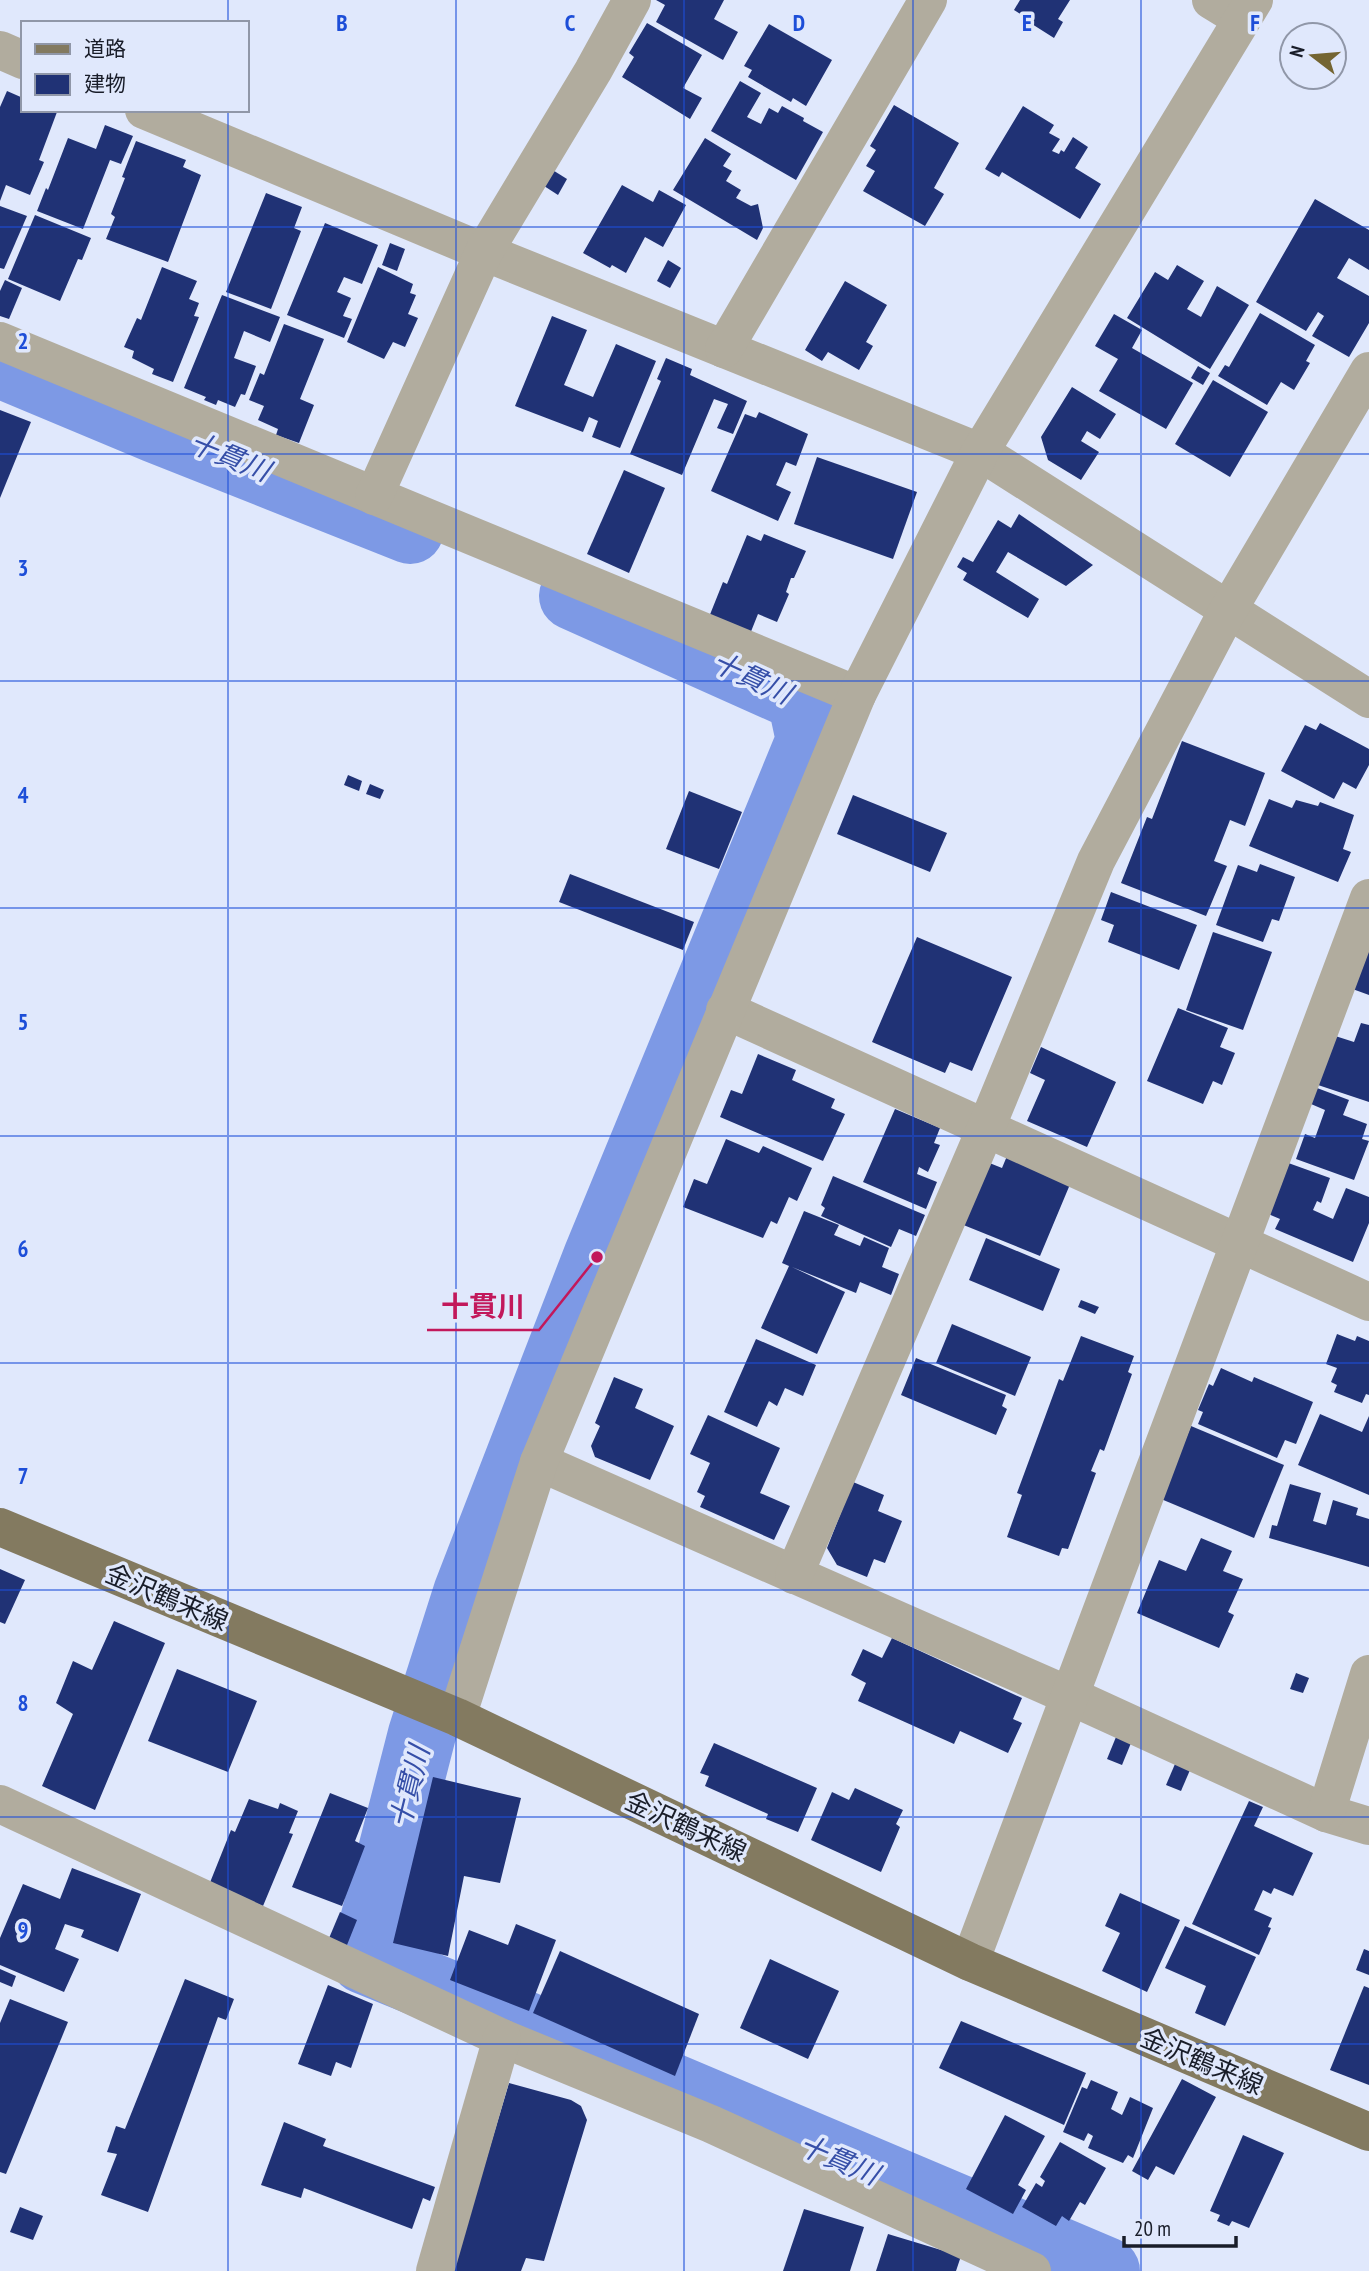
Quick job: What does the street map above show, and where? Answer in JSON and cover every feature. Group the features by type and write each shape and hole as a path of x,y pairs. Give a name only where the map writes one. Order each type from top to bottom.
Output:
{"main road":[{"name":"金沢鶴来線","path":"0,1527 437,1710 970,1962 1369,2132"}],"street":[{"path":"374,496 484,252 593,71 632,0"},
{"path":"724,349 928,0"},
{"path":"437,1710 856,695 980,452 1235,6"},
{"path":"0,50 21,59"},
{"path":"149,112 484,252 980,452 1369,699"},
{"path":"0,341 856,695"},
{"path":"794,1575 986,1128 1096,861 1228,610 1369,371"},
{"path":"970,1962 1369,898"},
{"path":"725,1010 1369,1302"},
{"path":"539,1462 1070,1696 1326,1813 1369,1826"},
{"path":"1326,1813 1369,1674"},
{"path":"0,1804 502,2038 711,2124 993,2263 1032,2271"},
{"path":"435,2271 502,2038"}],"building":[{"path":"656,0 724,0 714,19 738,32 723,60 656,22 665,5"},
{"path":"1020,0 1070,0 1058,19 1063,22 1054,38 1014,10"},
{"path":"647,23 702,55 683,88 702,98 690,119 622,77 634,57 629,53"},
{"path":"769,24 832,60 806,106 793,98 791,102 748,77 752,70 744,66"},
{"path":"740,81 761,93 747,117 761,124 769,108 778,113 782,106 823,132 796,180 711,131"},
{"path":"7,91 21,97 21,112 57,112 39,160 44,162 30,195 6,185 0,201 0,107"},
{"path":"894,105 959,143 934,188 944,194 925,226 863,191 875,171 866,166 876,150 870,146"},
{"path":"1023,106 1054,125 1049,133 1060,139 1052,151 1059,154 1061,150 1064,152 1073,137 1088,147 1075,168 1101,184 1080,219 1002,172 999,177 985,169"},
{"path":"105,125 133,136 121,164 110,160 83,229 37,211 68,138 96,149"},
{"path":"705,138 731,154 723,166 732,171 726,181 741,190 736,198 751,206 758,204 763,228 757,240 673,190"},
{"path":"136,141 186,160 183,167 201,175 168,262 106,239 115,217 111,214 125,178 122,177"},
{"path":"551,169 567,179 558,195 541,184"},
{"path":"622,185 653,202 659,190 686,205 663,247 645,237 626,273 612,265 610,268 583,253"},
{"path":"266,193 302,207 294,228 301,231 271,309 226,292"},
{"path":"1315,199 1369,230 1369,270 1349,258 1337,278 1369,296 1369,323 1349,357 1312,336 1324,316 1318,312 1306,331 1256,302"},
{"path":"0,206 27,216 4,269 0,268"},
{"path":"35,215 91,238 82,260 78,259 60,301 8,279"},
{"path":"325,223 378,245 362,284 344,277 337,292 351,298 343,316 352,319 344,338 287,315"},
{"path":"390,243 405,249 397,271 382,265"},
{"path":"668,260 681,268 670,288 657,281"},
{"path":"1177,265 1204,281 1187,309 1201,317 1217,286 1249,305 1210,369 1127,318 1155,272 1168,280"},
{"path":"162,267 197,281 189,299 199,303 194,316 199,317 173,382 152,374 154,369 132,358 134,351 124,347 137,318 141,320"},
{"path":"378,267 413,284 410,293 416,295 408,314 418,318 405,347 393,342 384,359 347,342"},
{"path":"5,280 22,288 9,319 0,316 0,291"},
{"path":"845,281 887,305 866,342 873,346 859,370 828,352 822,361 805,350"},
{"path":"222,295 280,317 270,342 244,331 234,358 256,366 245,395 241,394 235,407 218,400 216,405 204,400 206,397 184,388"},
{"path":"1260,313 1315,345 1306,361 1310,363 1294,390 1281,382 1267,405 1218,376 1225,365 1229,367"},
{"path":"1114,314 1142,330 1132,348 1193,383 1166,429 1099,391 1118,359 1095,346"},
{"path":"552,316 587,330 564,385 593,397 616,344 656,361 620,448 592,437 598,421 589,417 583,432 515,406"},
{"path":"284,324 324,339 300,399 314,405 299,443 276,435 278,429 258,420 264,406 249,400 260,373 264,375"},
{"path":"666,358 692,369 690,375 747,401 733,434 717,428 728,404 714,399 682,475 630,454 661,381 657,379"},
{"path":"1198,366 1210,373 1203,385 1191,378"},
{"path":"1213,380 1268,412 1230,477 1175,444"},
{"path":"1072,387 1116,414 1100,439 1087,431 1081,441 1099,452 1081,480 1048,460 1041,437"},
{"path":"0,410 31,422 0,498"},
{"path":"759,412 808,434 796,466 786,462 776,485 791,492 778,521 711,491 745,414 756,418"},
{"path":"817,457 917,492 893,559 794,524"},
{"path":"624,470 665,488 629,573 587,554"},
{"path":"1019,514 1093,565 1066,586 1008,552 996,572 1039,599 1028,618 963,580 967,573 957,567 963,557 973,562 998,520 1011,528"},
{"path":"764,534 806,551 794,578 791,578 786,592 789,594 777,622 758,614 750,634 709,617 723,582 727,584 747,535 761,541"},
{"path":"1320,723 1369,749 1369,765 1356,789 1343,782 1334,799 1281,771 1305,725 1316,730"},
{"path":"1182,741 1265,773 1245,826 1230,820 1214,861 1227,866 1206,916 1121,883 1147,817 1152,819"},
{"path":"348,775 362,781 359,791 344,785"},
{"path":"370,784 384,790 380,799 366,794"},
{"path":"689,791 742,812 719,869 666,849"},
{"path":"853,795 947,833 930,872 837,834"},
{"path":"1269,799 1292,808 1296,800 1318,806 1320,802 1354,815 1343,849 1351,852 1338,882 1249,846"},
{"path":"1260,864 1295,877 1279,921 1272,919 1263,942 1216,925 1238,865 1257,872"},
{"path":"570,874 694,922 683,950 559,902"},
{"path":"1111,892 1197,925 1179,970 1108,942 1114,925 1101,920"},
{"path":"1213,932 1272,952 1243,1030 1186,1010"},
{"path":"917,937 1012,977 972,1071 950,1062 945,1073 872,1042"},
{"path":"1369,944 1369,995 1347,987"},
{"path":"1178,1008 1228,1028 1220,1047 1235,1053 1222,1085 1213,1081 1203,1104 1147,1081"},
{"path":"1361,1023 1369,1025 1369,1102 1312,1083 1329,1034 1354,1042"},
{"path":"1041,1047 1116,1082 1087,1147 1027,1121 1045,1080 1030,1073"},
{"path":"758,1054 796,1070 792,1080 835,1099 831,1108 845,1114 823,1161 720,1117 731,1090 742,1094"},
{"path":"1317,1088 1349,1100 1343,1115 1367,1124 1362,1139 1369,1141 1354,1180 1296,1159 1305,1134 1315,1138 1325,1110 1311,1104"},
{"path":"895,1109 940,1128 934,1143 940,1145 928,1172 919,1167 917,1174 937,1182 926,1209 863,1182"},
{"path":"726,1139 759,1153 763,1146 812,1168 797,1201 789,1197 777,1224 771,1221 763,1238 683,1207 694,1179 707,1184"},
{"path":"1007,1156 1071,1182 1040,1256 961,1224 987,1162 1002,1168"},
{"path":"1280,1160 1330,1178 1321,1203 1317,1201 1313,1210 1333,1219 1346,1188 1369,1197 1369,1223 1353,1262 1275,1229 1280,1219 1264,1212"},
{"path":"833,1176 925,1215 916,1236 899,1229 891,1247 821,1216 825,1208 821,1205"},
{"path":"804,1211 839,1225 834,1235 860,1246 864,1237 889,1248 882,1267 899,1274 891,1295 860,1282 856,1293 792,1267 845,1292 817,1354 761,1328 789,1266 782,1263"},
{"path":"986,1238 1060,1269 1043,1311 969,1280"},
{"path":"1081,1300 1099,1307 1095,1314 1078,1307"},
{"path":"952,1324 1031,1357 1015,1396 936,1363"},
{"path":"1337,1334 1355,1341 1357,1336 1369,1341 1369,1395 1366,1394 1362,1403 1334,1392 1337,1385 1331,1382 1337,1368 1326,1364"},
{"path":"1081,1336 1134,1356 1128,1372 1132,1374 1104,1451 1100,1449 1091,1471 1096,1473 1068,1549 1062,1548 1059,1556 1007,1537 1022,1495 1017,1493 1059,1379 1063,1381"},
{"path":"756,1339 816,1365 803,1396 785,1388 777,1406 769,1401 757,1427 724,1412"},
{"path":"916,1358 1006,1395 1002,1406 1007,1409 996,1435 901,1395"},
{"path":"1221,1368 1252,1382 1254,1377 1313,1402 1296,1444 1285,1440 1277,1458 1198,1424 1203,1412 1198,1410 1209,1384 1213,1386"},
{"path":"614,1377 643,1389 635,1408 674,1426 650,1480 595,1457 591,1446 600,1426 595,1423"},
{"path":"1320,1414 1362,1432 1369,1416 1369,1495 1298,1465"},
{"path":"708,1415 780,1448 760,1493 790,1506 774,1540 700,1507 705,1496 697,1492 710,1463 690,1454"},
{"path":"1191,1426 1284,1465 1254,1538 1161,1499"},
{"path":"853,1482 884,1495 878,1511 902,1521 885,1563 874,1559 867,1577 837,1565 827,1548"},
{"path":"1290,1484 1321,1493 1313,1521 1326,1525 1333,1500 1358,1508 1356,1515 1369,1519 1369,1567 1269,1538 1272,1525 1277,1526"},
{"path":"1201,1538 1232,1551 1223,1571 1243,1579 1228,1612 1234,1615 1219,1648 1137,1613 1159,1560 1186,1571"},
{"path":"0,1569 25,1580 5,1624 0,1622"},
{"path":"114,1621 165,1643 95,1810 42,1786 73,1714 56,1703 73,1661 92,1670"},
{"path":"892,1638 1022,1698 1013,1719 1022,1723 1008,1753 960,1731 954,1744 858,1701 866,1683 851,1675 863,1649 882,1658"},
{"path":"177,1669 257,1701 228,1772 148,1741"},
{"path":"1296,1673 1309,1678 1303,1693 1290,1689"},
{"path":"1116,1737 1131,1743 1122,1765 1107,1759"},
{"path":"714,1743 817,1788 798,1832 766,1819 768,1814 705,1786 709,1776 700,1773"},
{"path":"1175,1764 1190,1770 1181,1791 1166,1785"},
{"path":"433,1777 521,1798 500,1883 464,1876 448,1956 393,1943"},
{"path":"855,1788 903,1810 896,1824 900,1827 881,1872 811,1840 832,1792 849,1800"},
{"path":"330,1793 368,1808 355,1841 365,1846 342,1906 292,1887"},
{"path":"249,1799 278,1809 280,1803 298,1811 289,1833 293,1834 263,1906 209,1885 231,1830 235,1832"},
{"path":"1249,1801 1263,1807 1254,1826 1313,1853 1293,1896 1274,1888 1271,1894 1263,1890 1254,1910 1272,1918 1268,1927 1271,1928 1259,1955 1192,1924"},
{"path":"72,1868 141,1894 118,1952 81,1937 84,1930 65,1924 55,1949 79,1959 64,1992 0,1965 0,1938 23,1884 60,1899"},
{"path":"1120,1893 1180,1920 1147,1992 1102,1971 1120,1933 1105,1926"},
{"path":"340,1912 357,1920 345,1950 327,1943"},
{"path":"516,1924 556,1940 529,2011 450,1980 469,1930 508,1945"},
{"path":"1185,1926 1256,1957 1225,2026 1195,2013 1206,1986 1165,1968"},
{"path":"1364,1949 1369,1951 1369,1975 1356,1970"},
{"path":"560,1951 699,2014 675,2076 533,2013"},
{"path":"770,1959 839,1991 808,2059 740,2028"},
{"path":"0,1969 16,1976 12,1987 0,1982"},
{"path":"185,1979 234,1999 226,2020 218,2017 148,2212 101,2195 117,2154 107,2152 116,2126 125,2129"},
{"path":"328,1985 373,2004 351,2068 336,2062 331,2076 298,2064"},
{"path":"1364,1986 1369,1988 1369,2085 1330,2070"},
{"path":"10,1999 68,2022 6,2174 0,2172 0,2023"},
{"path":"961,2021 1086,2073 1064,2125 939,2068"},
{"path":"1182,2079 1216,2097 1174,2175 1156,2166 1148,2180 1132,2171"},
{"path":"1091,2080 1118,2092 1111,2109 1122,2115 1130,2097 1153,2108 1133,2158 1128,2155 1123,2163 1088,2148 1093,2136 1088,2133 1084,2141 1063,2132 1082,2087 1087,2089"},
{"path":"509,2083 571,2100 581,2106 587,2120 544,2261 526,2258 521,2271 453,2271"},
{"path":"1005,2115 1045,2136 1018,2185 1026,2190 1013,2214 966,2189"},
{"path":"284,2122 326,2139 323,2146 435,2187 430,2201 423,2198 412,2229 304,2188 301,2198 261,2185"},
{"path":"1243,2135 1284,2153 1249,2228 1232,2221 1229,2226 1217,2221 1220,2215 1210,2211"},
{"path":"1060,2142 1106,2168 1085,2205 1080,2202 1069,2221 1062,2216 1056,2226 1022,2207 1036,2183 1042,2187 1045,2181 1040,2177"},
{"path":"20,2207 43,2216 33,2240 10,2232"},
{"path":"804,2209 864,2227 850,2271 783,2271"},
{"path":"888,2234 961,2256 956,2271 876,2271"}],"waterway":[{"name":"十貫川","path":"0,364 410,530"},
{"name":"十貫川","path":"573,596 801,698 810,740 597,1257 467,1593 422,1734 364,1960 520,2023 1106,2271"}],"place":[{"name":"十貫川","path":"597,1257"}]}
